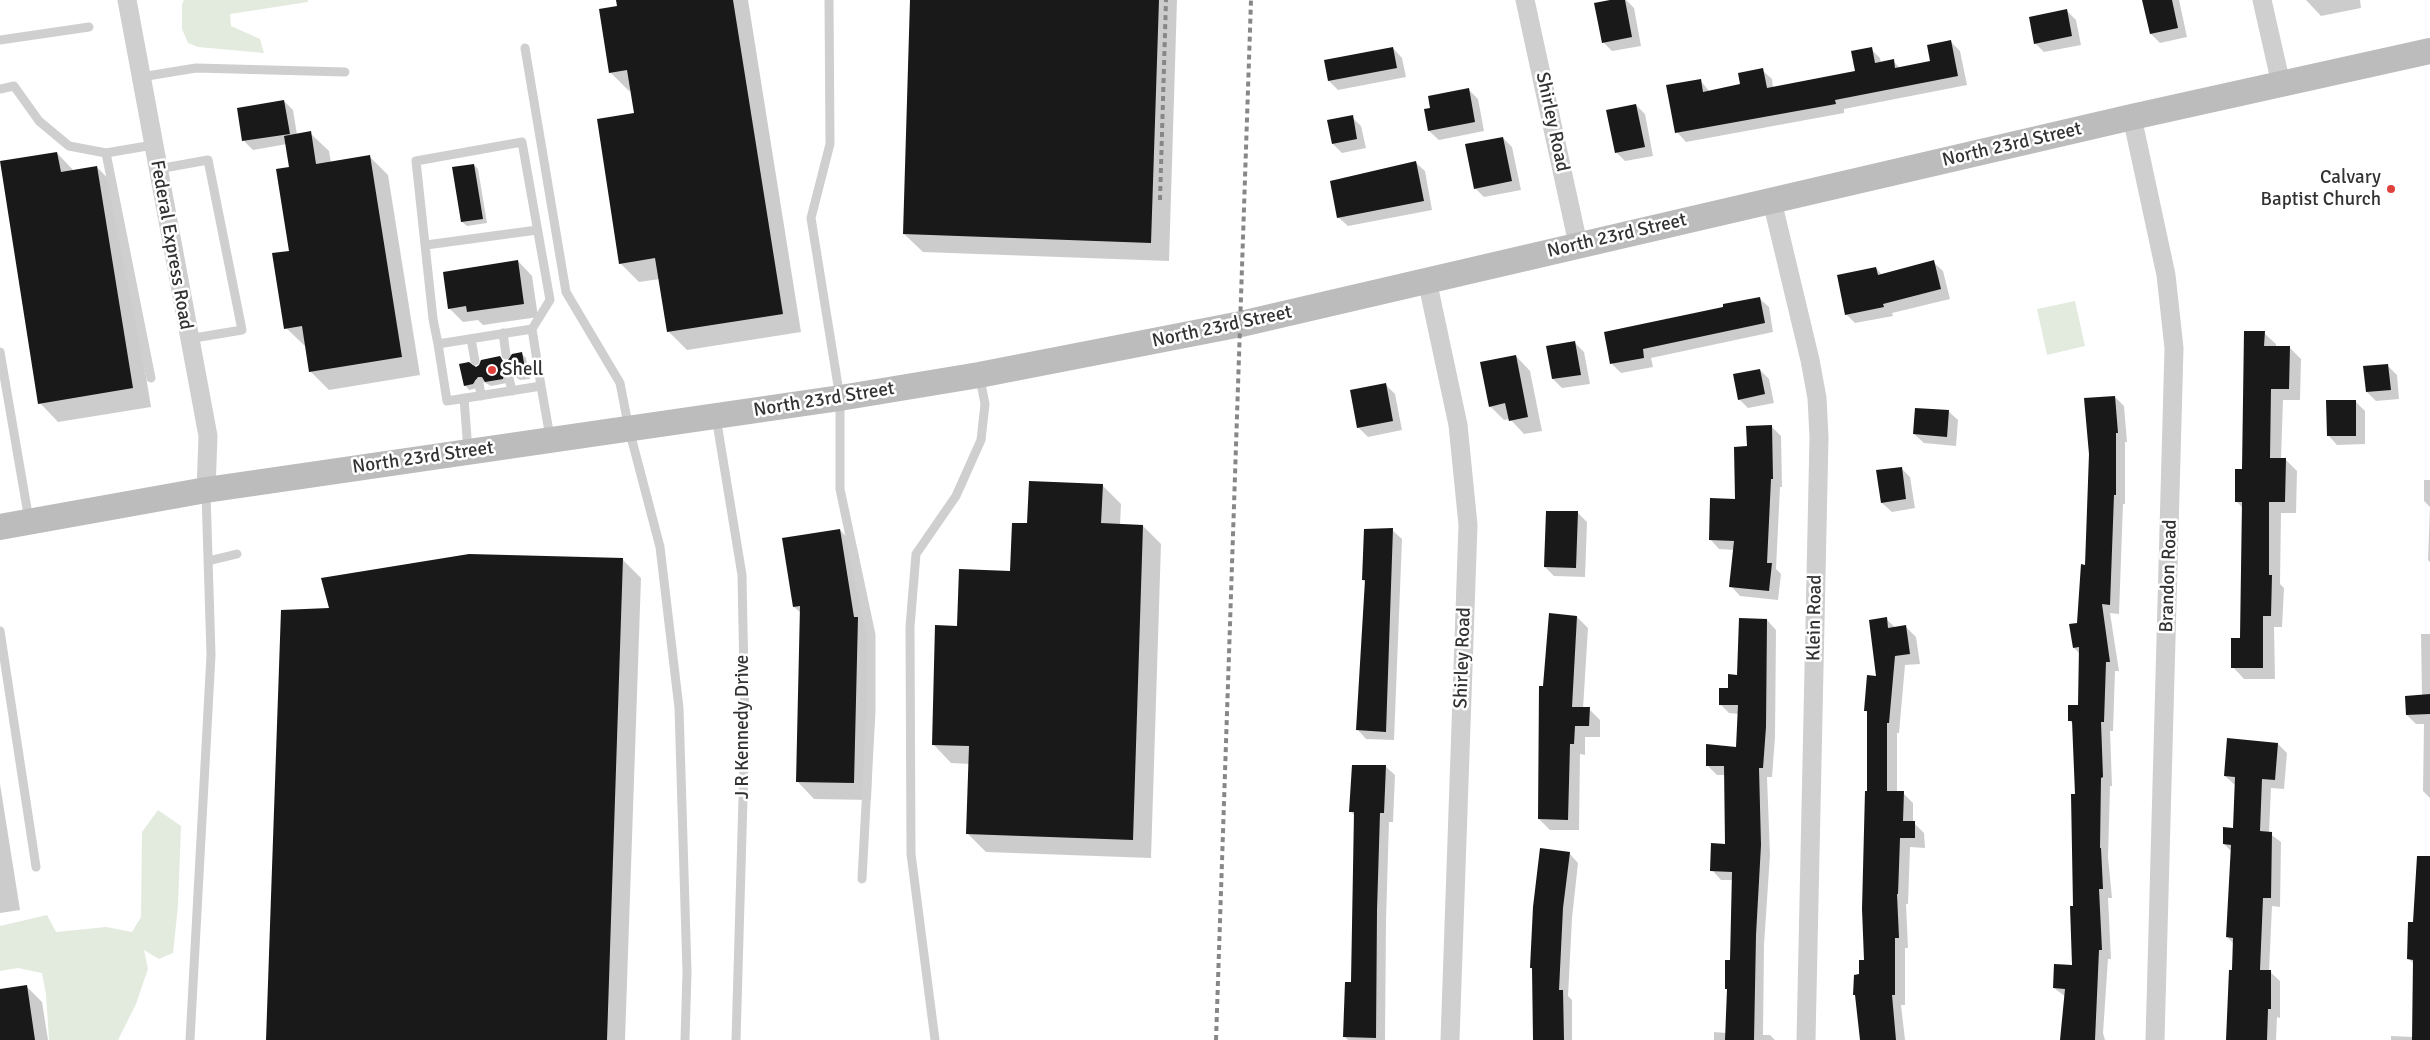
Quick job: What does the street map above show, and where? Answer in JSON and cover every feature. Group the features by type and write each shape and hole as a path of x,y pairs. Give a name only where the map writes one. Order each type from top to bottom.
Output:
{"main road":[{"name":"North 23rd Street","path":"0,527 206,490 840,398 979,375 1241,324 2132,116 2430,51"}],"street":[{"name":"Federal Express Road","path":"127,0 188,339 208,436 206,490"},
{"name":"Shirley Road","path":"1525,0 1578,244"},
{"path":"2262,0 2281,84"},
{"name":"Brandon Road","path":"2132,116 2166,275 2174,348 2155,1040"},
{"name":"Klein Road","path":"1772,201 1810,360 1817,398 1819,437 1806,1040"},
{"name":"Shirley Road","path":"1427,280 1458,425 1468,525 1450,1040"}],"lane":[{"path":"829,0 830,144 811,218 840,398 840,490 871,636 870,712 862,879"},
{"path":"0,40 89,27"},
{"path":"525,48 566,292 620,383 629,429 660,548 679,708 687,972 685,1040"},
{"path":"141,78 196,68 345,72"},
{"path":"0,89 14,86 39,121 69,146 106,153 153,144"},
{"path":"541,386 447,401 438,344 416,161 522,142 550,300 532,329 550,440"},
{"path":"106,153 151,378"},
{"path":"158,168 208,160 242,330 188,339"},
{"path":"426,244 537,230"},
{"path":"438,344 532,329"},
{"path":"503,334 506,355"},
{"path":"471,339 475,361"},
{"path":"0,352 30,523"},
{"path":"935,1040 911,854 910,627 916,554 956,496 981,440 985,404 979,375"},
{"path":"509,378 512,391"},
{"path":"479,383 481,396"},
{"path":"464,398 468,451"},
{"name":"J R Kennedy Drive","path":"716,417 742,575 746,730 736,1040"},
{"path":"190,1040 211,656 206,490"},
{"path":"208,561 237,554"},
{"path":"0,631 36,867"}],"shaded area":[{"path":"184,0 308,0 308,2 230,14 231,26 260,39 264,53 198,47 188,43 182,29 182,4"},
{"path":"2075,301 2085,346 2047,355 2037,309"},
{"path":"158,810 181,826 178,906 173,953 159,959 144,950 148,969 136,1004 118,1040 49,1040 46,994 42,973 18,968 0,971 0,926 47,915 56,932 106,927 132,932 141,917 142,832"}],"building":[{"path":"616,0 733,0 783,314 667,332 655,258 619,264 597,119 634,113 627,70 609,73 599,9 617,6"},
{"path":"910,0 1159,0 1151,243 903,234"},
{"path":"1625,0 1632,37 1602,43 1594,3"},
{"path":"2142,0 2172,0 2178,28 2150,34"},
{"path":"2067,9 2072,36 2034,44 2029,17"},
{"path":"1951,40 1958,76 1835,100 1836,104 1675,133 1666,85 1701,79 1703,92 1740,84 1738,73 1763,68 1767,88 1855,71 1851,51 1872,47 1875,63 1894,59 1895,68 1930,61 1927,45"},
{"path":"1393,47 1397,68 1328,81 1324,60"},
{"path":"1469,88 1475,122 1428,131 1424,109 1430,108 1428,96"},
{"path":"284,100 290,134 242,141 237,108"},
{"path":"1636,104 1645,147 1615,153 1606,110"},
{"path":"1353,115 1357,139 1332,144 1327,120"},
{"path":"311,131 316,164 370,155 402,357 309,372 302,326 284,329 272,253 289,251 276,169 289,167 284,136"},
{"path":"1503,137 1512,181 1474,189 1465,144"},
{"path":"57,152 61,172 97,166 133,388 38,404 0,161"},
{"path":"1416,161 1424,201 1337,218 1330,181"},
{"path":"474,164 483,219 461,222 452,167"},
{"path":"518,260 524,304 467,312 466,306 448,309 443,272"},
{"path":"1934,260 1941,289 1883,304 1884,307 1845,315 1837,275 1876,267 1878,275"},
{"path":"1760,297 1765,323 1643,349 1644,358 1610,364 1604,332 1723,307 1723,304"},
{"path":"2244,331 2265,331 2264,346 2290,346 2289,389 2271,389 2270,458 2286,458 2285,502 2269,502 2269,575 2272,575 2271,616 2263,616 2263,668 2231,668 2231,638 2240,638 2242,502 2235,502 2235,469 2242,469"},
{"path":"1575,341 1581,375 1552,379 1546,346"},
{"path":"522,352 526,374 515,377 508,372 504,374 503,379 485,382 482,377 478,377 473,384 464,386 459,364 469,362 476,367 481,360 500,356 503,361 507,361 512,354"},
{"path":"1516,355 1528,417 1509,421 1505,403 1489,407 1480,362"},
{"path":"2388,364 2391,390 2366,392 2363,366"},
{"path":"1760,369 1765,394 1738,400 1733,374"},
{"path":"1386,383 1393,421 1357,428 1350,390"},
{"path":"2115,396 2118,433 2116,433 2116,495 2114,495 2110,605 2102,604 2110,662 2106,662 2104,722 2101,722 2103,777 2101,778 2100,848 2103,889 2099,889 2102,950 2099,950 2095,1040 2060,1040 2065,989 2053,988 2054,964 2072,965 2070,906 2073,906 2071,794 2075,794 2072,721 2068,721 2068,705 2078,705 2079,647 2073,648 2069,624 2077,623 2081,564 2085,565 2089,454 2084,398"},
{"path":"2326,400 2356,400 2356,436 2327,436"},
{"path":"1915,408 1949,410 1947,437 1913,434"},
{"path":"1772,425 1773,479 1771,479 1767,563 1772,563 1769,591 1729,587 1734,541 1709,540 1710,498 1735,499 1734,447 1747,446 1746,426"},
{"path":"1902,467 1906,499 1881,503 1876,470"},
{"path":"1029,481 1103,484 1101,523 1143,525 1133,840 966,834 969,746 932,745 935,625 957,626 959,569 1010,571 1012,523 1027,523"},
{"path":"1546,511 1578,511 1576,568 1544,567"},
{"path":"1393,528 1386,732 1356,730 1365,580 1362,580 1364,529"},
{"path":"840,529 854,617 858,617 854,783 796,782 800,606 793,607 782,538"},
{"path":"469,554 623,558 607,1040 266,1040 281,610 329,608 321,578"},
{"path":"1549,613 1577,616 1572,707 1590,707 1589,726 1575,726 1574,744 1570,744 1568,820 1538,819 1539,686 1543,686"},
{"path":"1887,617 1888,628 1906,625 1910,654 1895,656 1889,723 1887,723 1887,791 1904,791 1903,821 1915,821 1915,838 1900,838 1897,894 1899,938 1895,938 1895,995 1892,995 1896,1040 1860,1040 1855,995 1853,995 1854,975 1859,974 1859,960 1864,960 1862,909 1865,791 1867,791 1867,711 1864,711 1867,675 1876,676 1869,620"},
{"path":"1739,618 1767,619 1766,727 1763,768 1759,768 1761,845 1756,935 1754,1040 1725,1040 1727,989 1725,989 1725,960 1730,960 1732,872 1710,871 1711,843 1725,844 1724,766 1706,766 1706,744 1736,747 1738,705 1719,705 1719,688 1728,688 1728,674 1737,675"},
{"path":"2430,694 2430,714 2406,715 2405,696"},
{"path":"2227,738 2278,743 2275,780 2262,779 2260,831 2272,832 2271,898 2263,898 2260,970 2271,970 2271,1009 2268,1009 2267,1040 2226,1040 2229,970 2232,970 2233,938 2226,937 2231,845 2223,844 2223,827 2233,828 2235,777 2224,776"},
{"path":"1352,765 1386,765 1384,813 1380,813 1376,1038 1343,1037 1345,982 1351,982 1354,812 1349,812"},
{"path":"1540,848 1570,852 1563,908 1559,990 1563,990 1564,1040 1533,1040 1532,968 1530,968 1533,907"},
{"path":"2417,856 2430,856 2430,1040 2412,1040 2413,960 2407,959 2408,922 2413,922"},
{"path":"27,985 35,1040 0,1040 0,989"}],"railway":[{"path":"1160,200 1166,0"},
{"path":"1216,1040 1251,0"}],"place":[{"name":"Calvary Baptist Church","path":"2391,189"},
{"name":"Shell","path":"492,370"}]}
